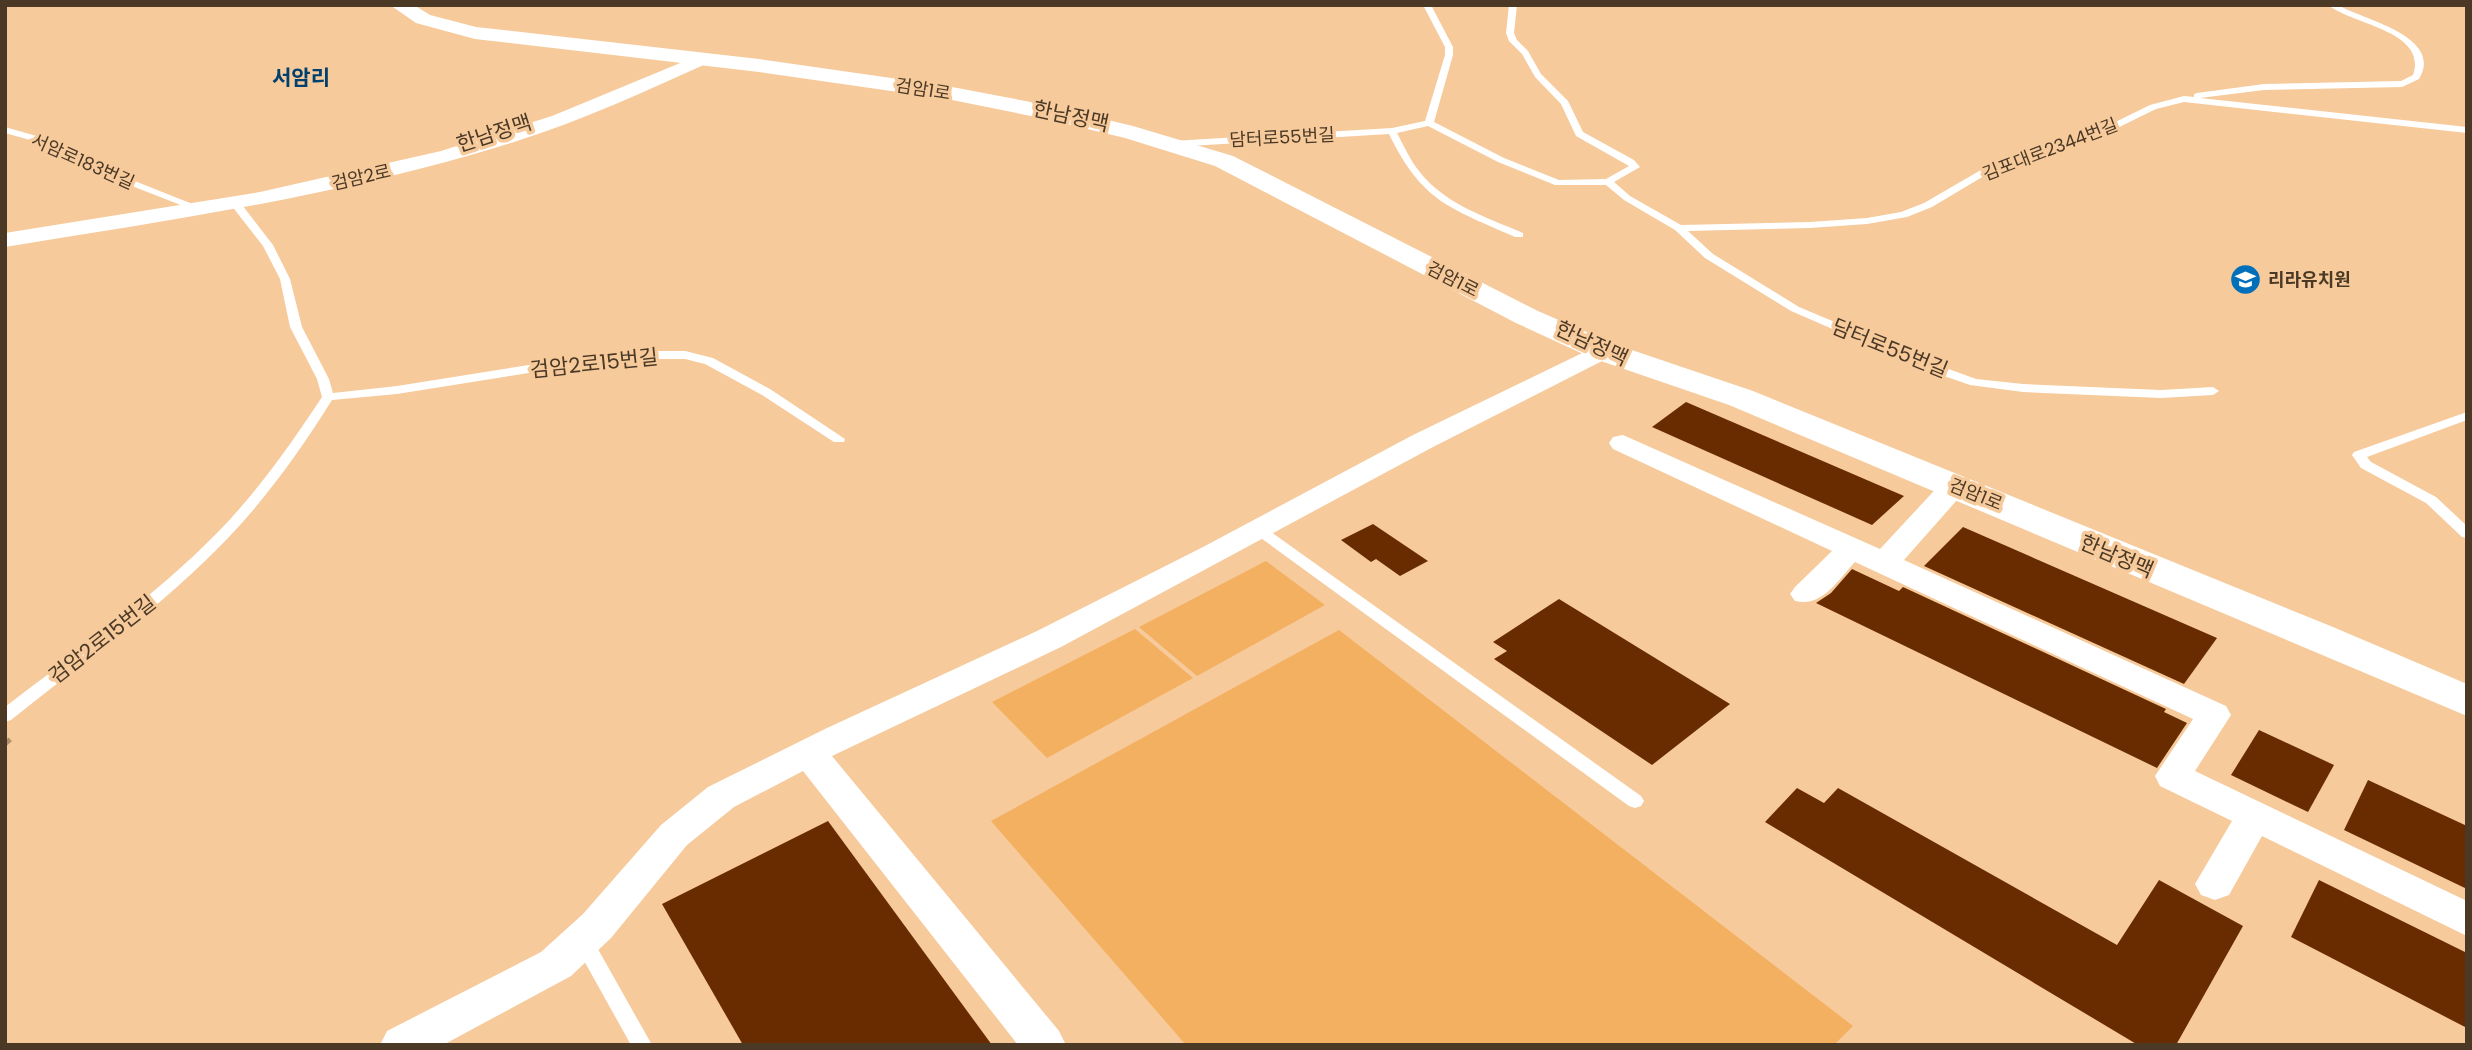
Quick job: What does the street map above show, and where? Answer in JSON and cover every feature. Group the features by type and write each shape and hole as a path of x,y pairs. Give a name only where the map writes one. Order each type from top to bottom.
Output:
{"street":[{"name":"검암1로","path":"400,5 423,19 475,33 702,59 946,93 1041,110 1173,144 1224,161 1515,311 1603,351 1741,398 2319,636 2467,701"},
{"name":"검암2로","path":"5,240 289,194 382,173 510,138 609,101 702,59"},
{"path":"402,1045 556,964 597,926 674,835 721,797 809,752 1049,639 1423,441 1603,351"},
{"path":"1623,443 2214,715 2173,776 2467,920"},
{"path":"1884,563 1955,485"},
{"path":"1806,594 1852,548"},
{"path":"809,752 1044,1045"},
{"path":"2215,884 2254,816"}],"lane":[{"path":"1427,5 1449,47 1450,55 1429,123 1488,154 1558,183 1608,182 1635,167 1631,162 1578,134 1565,103 1543,81 1525,52 1513,41 1510,33 1513,5"},
{"path":"2185,99 2221,91 2402,84 2414,80 2419,73 2419,55 2415,45 2396,33 2350,17 2332,5"},
{"name":"김포대로2344번길","path":"1679,228 1810,225 1867,221 1903,215 1928,205 1996,165 2057,149 2096,135 2153,107 2185,99 2467,130"},
{"name":"담터로55번길","path":"1173,144 1392,131 1429,123"},
{"name":"서암로183번길","path":"5,130 51,143 94,169 200,209"},
{"path":"1392,131 1416,174 1426,185 1466,210 1519,235"},
{"name":"담터로55번길","path":"1608,182 1627,198 1679,228 1709,256 1795,309 1931,367 1974,382 2084,392 2161,394 2213,391"},
{"path":"235,203 268,245 285,279 296,327 323,379 328,397"},
{"name":"검암2로15번길","path":"5,716 164,591 212,547 249,505 328,397 397,390 573,362 644,355 685,355 709,360 766,392 839,439"},
{"path":"2467,416 2359,454 2366,465 2431,500 2467,534"},
{"path":"1259,530 1635,801"},
{"path":"582,939 642,1045"}],"path":[{"path":"5,744 16,735"}],"shaded area":[{"path":"1266,561 1325,605 1197,676 1139,627"},
{"path":"1135,629 1193,678 1047,758 992,702"},
{"path":"1339,630 1853,1026 1834,1045 1186,1045 991,821"}],"building":[{"path":"1686,402 1904,496 1872,525 1652,427"},
{"path":"1373,524 1428,561 1400,576 1376,559 1371,562 1341,540"},
{"path":"1963,527 2217,638 2184,684 1924,566"},
{"path":"1852,569 1899,591 1903,587 2166,709 2164,712 2187,723 2157,768 1816,603 1831,593"},
{"path":"1559,599 1730,704 1652,765 1494,659 1507,651 1493,642"},
{"path":"2259,730 2334,765 2308,812 2231,775"},
{"path":"2368,780 2467,826 2467,889 2344,830"},
{"path":"1797,788 1824,803 1838,788 2117,945 2159,880 2243,926 2176,1045 2138,1045 1765,822"},
{"path":"828,821 992,1045 743,1045 662,904"},
{"path":"2319,880 2467,953 2467,1028 2291,937"}],"place":[{"name":"리라유치원","path":"2245,279"}],"district":[{"name":"서암리","path":"301,77"}]}
